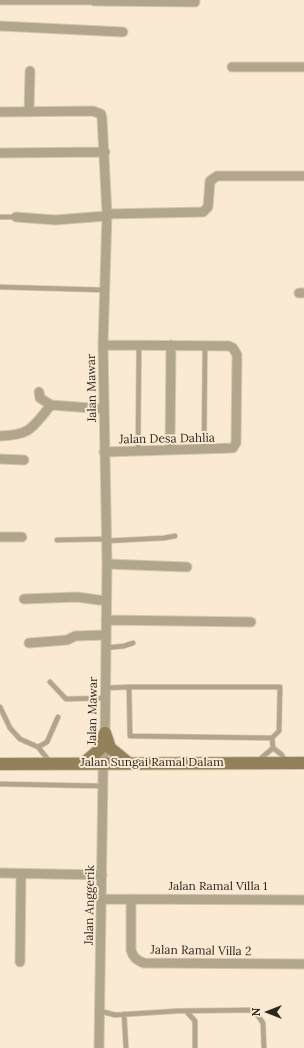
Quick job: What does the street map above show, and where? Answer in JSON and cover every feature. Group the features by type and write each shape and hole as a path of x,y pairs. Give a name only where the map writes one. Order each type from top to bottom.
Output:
{"street":[{"path":"2,0 195,2"},
{"path":"0,26 123,32"},
{"path":"232,67 304,67"},
{"path":"29,112 30,71"},
{"name":"Jalan Mawar","path":"0,112 97,112 101,114 102,118 106,215 103,345 105,540 107,564 105,635 106,732 104,762"},
{"path":"0,152 104,152"},
{"path":"16,217 55,220 106,215 203,212 208,207 210,181 217,176 304,176"},
{"path":"170,450 171,344"},
{"path":"103,345 205,345"},
{"name":"Jalan Desa Dahlia","path":"104,452 230,450 235,446 237,355 233,348 229,346 205,345"},
{"path":"39,392 40,398 51,405 104,409"},
{"path":"0,436 22,435 27,432 51,405"},
{"path":"0,460 24,460"},
{"path":"0,537 22,538"},
{"path":"107,564 187,567"},
{"path":"24,599 77,597 106,601"},
{"path":"106,620 251,622"},
{"path":"29,643 68,640 75,636 105,635"},
{"path":"85,762 100,749 106,732"},
{"path":"106,732 110,748 127,762"},
{"name":"Jalan Sungai Ramal Dalam","path":"0,764 85,762 304,763"},
{"name":"Jalan Anggerik","path":"99,1048 104,762"},
{"path":"0,873 102,875"},
{"path":"20,962 21,874"},
{"name":"Jalan Ramal Villa 1","path":"102,899 304,900"},
{"name":"Jalan Ramal Villa 2","path":"131,899 131,950 133,956 138,961 304,964"}],"lane":[{"path":"0,217 16,217"},
{"path":"0,287 105,290"},
{"path":"138,451 139,345"},
{"path":"204,450 205,345"},
{"path":"57,540 164,538 175,536"},
{"path":"106,648 124,646 133,643"},
{"path":"50,682 66,699 105,698"},
{"path":"105,688 129,687 280,687 279,732 272,738 130,736 129,687"},
{"path":"0,707 10,728 20,739 38,747 51,763"},
{"path":"38,747 47,742 58,717"},
{"path":"272,738 273,748 281,754 287,763"},
{"path":"255,763 273,748"},
{"path":"0,784 103,786"},
{"path":"100,1011 115,1015 186,1011 254,1010 263,1023 264,1048"},
{"path":"186,1011 195,1021 195,1048"},
{"path":"124,1014 126,1048"}]}
